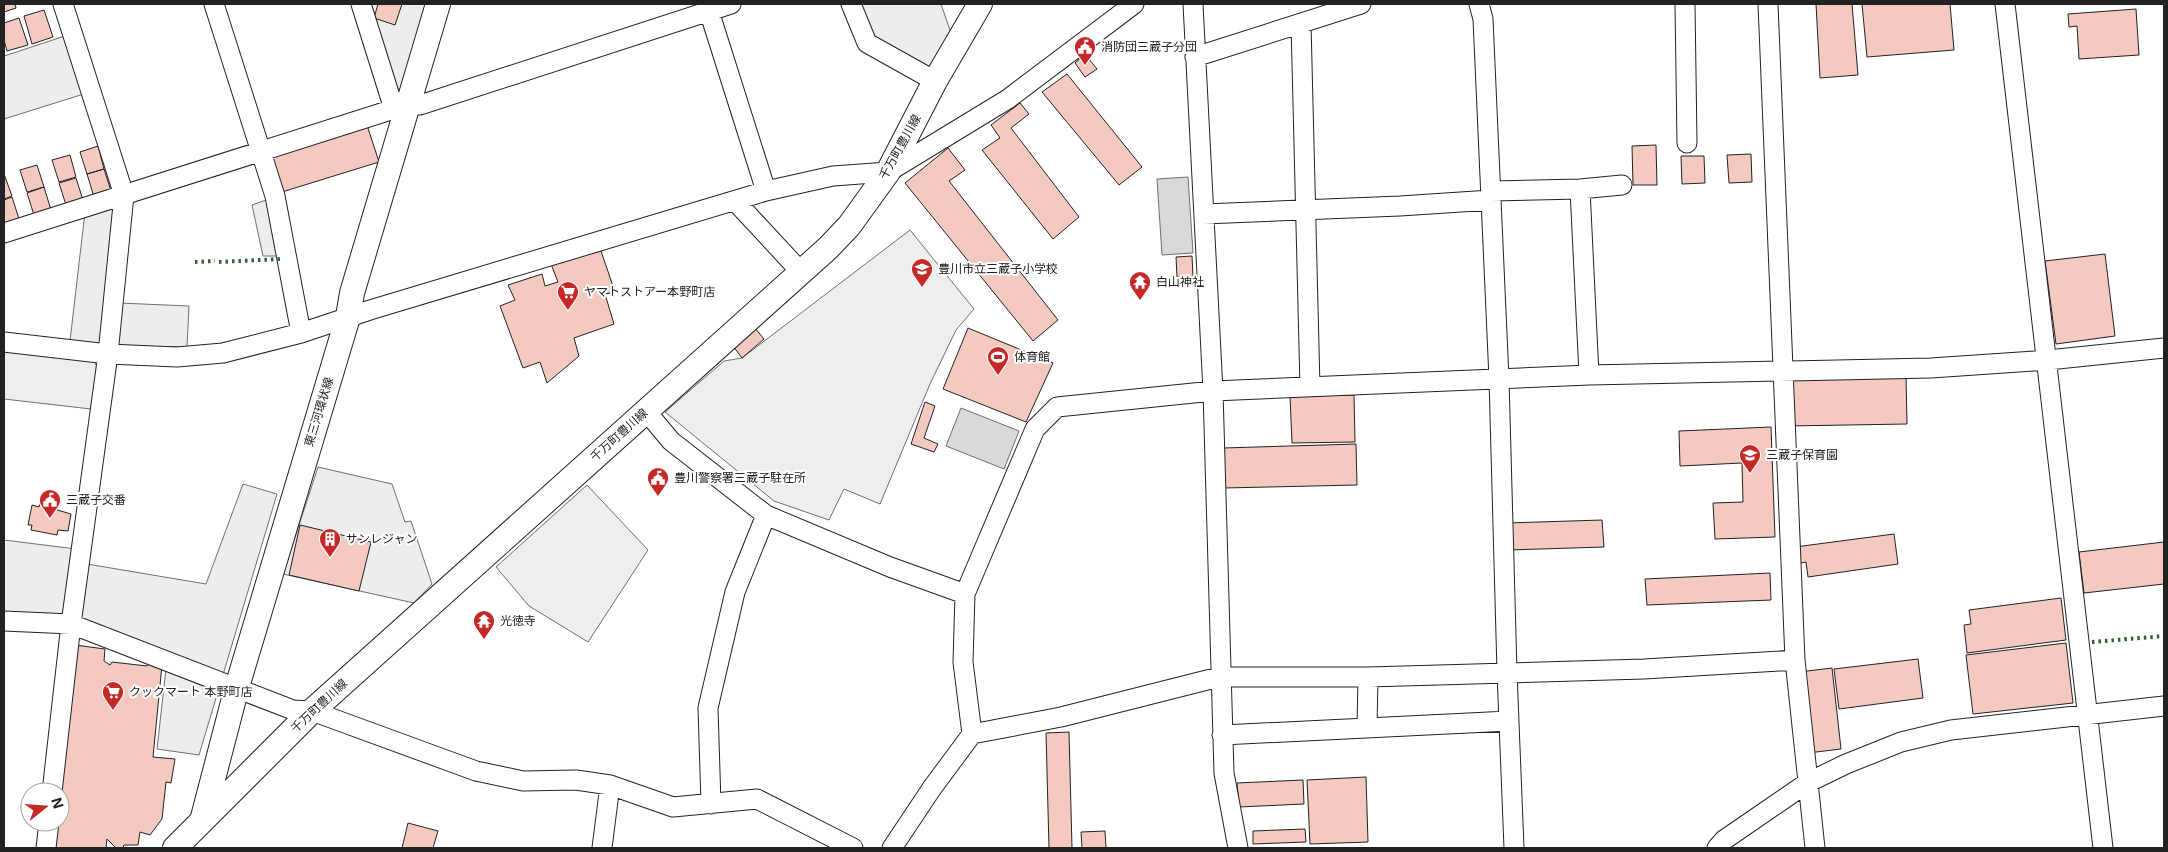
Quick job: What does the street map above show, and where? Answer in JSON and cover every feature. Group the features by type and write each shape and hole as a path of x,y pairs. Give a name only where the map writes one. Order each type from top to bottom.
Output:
{"main road":[{"name":"東三河環状線","path":"194,848 237,687 348,317 352,293 401,107 438,4"},
{"name":"千万町豊川線","path":"175,848 312,711 828,248 849,226 888,172 935,81 980,4"}],"street":[{"path":"53,782 71,624 108,354 124,195 63,4"},
{"path":"214,4 275,196 301,333"},
{"path":"361,4 401,107"},
{"path":"4,233 401,107 420,105 731,4"},
{"path":"851,4 867,43 935,81"},
{"path":"4,342 108,354 177,357 223,353 301,333 348,317 766,192 833,176 888,172 1008,99 1134,4"},
{"path":"1193,4 1213,391 1224,773 1238,848"},
{"path":"1195,57 1361,4"},
{"path":"1479,4 1483,19 1499,379 1506,672 1514,848"},
{"path":"1685,4 1687,142"},
{"path":"1768,4 1795,660 1814,848"},
{"path":"2005,4 2104,848"},
{"path":"709,11 766,192"},
{"path":"1301,23 1310,387"},
{"path":"1204,214 1306,210 1622,185"},
{"path":"1580,188 1589,376"},
{"path":"736,202 801,272"},
{"path":"972,734 963,662 965,594 1035,429 1057,407 1213,391 1589,376 1931,368 2048,360 2164,348"},
{"path":"646,411 671,441 766,515 890,567 965,594"},
{"path":"711,804 708,708 735,592 766,515"},
{"path":"4,621 71,624 293,710 312,711 476,771 523,781 576,780 610,785 673,807 757,799 853,848"},
{"path":"892,848 932,788 972,734 1061,717 1220,677 1368,677 1644,669 1795,660"},
{"path":"1367,728 1368,677"},
{"path":"1716,848 1724,840 1807,783 1846,764 1901,742 1951,730 2164,706"},
{"path":"1222,735 1509,721"},
{"path":"602,848 610,785"},
{"path":"46,848 48,832"}],"shaded area":[{"path":"369,4 431,4 399,95"},
{"path":"857,4 941,4 952,36 927,71 871,37"},
{"path":"68,35 87,93 4,119 4,56"},
{"path":"1188,177 1193,253 1162,255 1157,179"},
{"path":"269,199 281,256 263,256 252,205"},
{"path":"116,206 100,343 97,345 70,341 85,212"},
{"path":"910,230 974,309 956,330 930,384 880,504 844,489 829,520 774,501 665,412 724,361 742,358"},
{"path":"119,303 189,306 187,347 115,346"},
{"path":"4,349 93,358 97,367 91,409 4,399"},
{"path":"961,408 1019,431 1004,469 946,446"},
{"path":"318,467 392,484 405,522 411,521 432,584 414,603 283,574"},
{"path":"243,484 277,494 199,755 157,749 167,660 78,629 87,564 206,584"},
{"path":"587,485 648,550 588,642 529,606 496,567"},
{"path":"4,540 76,549 67,618 4,615"}],"building":[{"path":"4,4 15,4 16,8 4,12"},
{"path":"378,4 402,4 395,25 374,18"},
{"path":"1816,4 1852,4 1858,75 1820,78"},
{"path":"1862,4 1950,4 1954,50 1867,57"},
{"path":"2136,9 2139,55 2079,59 2077,26 2069,27 2068,14"},
{"path":"44,10 53,37 32,44 24,16"},
{"path":"19,18 28,45 7,51 4,40 4,23"},
{"path":"1085,54 1097,69 1085,77 1075,63"},
{"path":"1067,74 1142,167 1119,185 1042,92"},
{"path":"1020,103 1029,114 1011,128 1079,217 1053,239 982,150 1000,138 991,125"},
{"path":"366,122 379,162 282,192 270,152"},
{"path":"1656,145 1657,185 1633,185 1632,146"},
{"path":"98,146 104,169 87,174 80,152"},
{"path":"948,148 965,170 949,181 1058,320 1033,341 905,183"},
{"path":"1751,154 1752,182 1729,183 1727,155"},
{"path":"70,155 76,177 59,182 52,160"},
{"path":"1681,156 1704,156 1705,183 1682,184"},
{"path":"37,165 44,187 27,192 20,170"},
{"path":"104,169 111,191 94,197 87,174"},
{"path":"4,174 12,196 4,199"},
{"path":"76,178 83,200 66,205 59,183"},
{"path":"44,187 51,210 34,215 27,193"},
{"path":"12,197 19,219 4,224 4,200"},
{"path":"601,251 615,292 605,294 614,324 574,338 579,356 547,383 540,362 523,368 500,306 515,300 508,285 542,274 545,286 558,282 551,264"},
{"path":"2105,254 2115,336 2056,344 2045,261"},
{"path":"1192,256 1193,277 1177,277 1176,257"},
{"path":"755,328 764,339 742,358 733,346"},
{"name":"体育館","path":"968,328 1053,363 1026,422 943,389"},
{"path":"1906,375 1907,424 1787,426 1786,378"},
{"path":"1354,395 1355,442 1292,443 1290,396"},
{"path":"925,402 935,406 924,438 938,444 934,452 911,444"},
{"path":"1771,427 1775,537 1715,539 1713,503 1743,502 1742,463 1680,466 1679,431"},
{"path":"1356,444 1357,485 1224,488 1223,448"},
{"name":"三蔵子交番","path":"40,504 54,506 54,509 71,514 68,531 58,530 57,535 31,530 32,525 28,525 32,505 39,507"},
{"path":"1602,520 1604,547 1508,550 1507,523"},
{"name":"サンレジャン","path":"300,525 371,542 359,591 289,575"},
{"path":"1894,534 1898,564 1808,577 1806,562 1797,564 1795,547"},
{"path":"2164,542 2164,584 2084,593 2079,552"},
{"path":"1770,573 1771,600 1647,605 1645,579"},
{"path":"2061,598 2066,640 1967,653 1964,625 1971,624 1969,610"},
{"path":"2066,643 2073,703 1973,714 1966,655"},
{"name":"クックマート 本野町店","path":"75,645 105,649 104,661 110,665 112,662 147,666 148,664 162,665 153,757 175,759 171,783 166,782 162,819 150,835 140,832 138,845 124,845 123,848 116,848 107,839 106,848 55,848 56,832 70,832 70,782 61,782"},
{"path":"1918,659 1923,698 1839,709 1834,669"},
{"path":"1832,668 1841,749 1808,753 1799,672"},
{"path":"1069,732 1072,848 1049,848 1046,733"},
{"path":"1366,777 1368,842 1310,844 1307,780"},
{"path":"1303,780 1304,804 1239,807 1237,783"},
{"path":"408,823 438,831 433,848 402,848"},
{"path":"1305,829 1306,842 1253,844 1253,831"},
{"path":"1105,831 1106,848 1082,848 1081,832"}],"hedge":[{"path":"219,262 280,259"},
{"path":"195,262 215,261"},
{"path":"2092,642 2164,636"}],"place":[{"name":"消防団三蔵子分団","path":"1085,66"},
{"name":"豊川市立三蔵子小学校","path":"922,288"},
{"name":"白山神社","path":"1140,301"},
{"name":"ヤマトストアー本野町店","path":"568,311"},
{"name":"体育館","path":"998,376"},
{"name":"三蔵子保育園","path":"1750,474"},
{"name":"豊川警察署三蔵子駐在所","path":"658,497"},
{"name":"三蔵子交番","path":"50,519"},
{"name":"サンレジャン","path":"330,558"},
{"name":"光徳寺","path":"484,640"},
{"name":"クックマート 本野町店","path":"113,711"}]}
